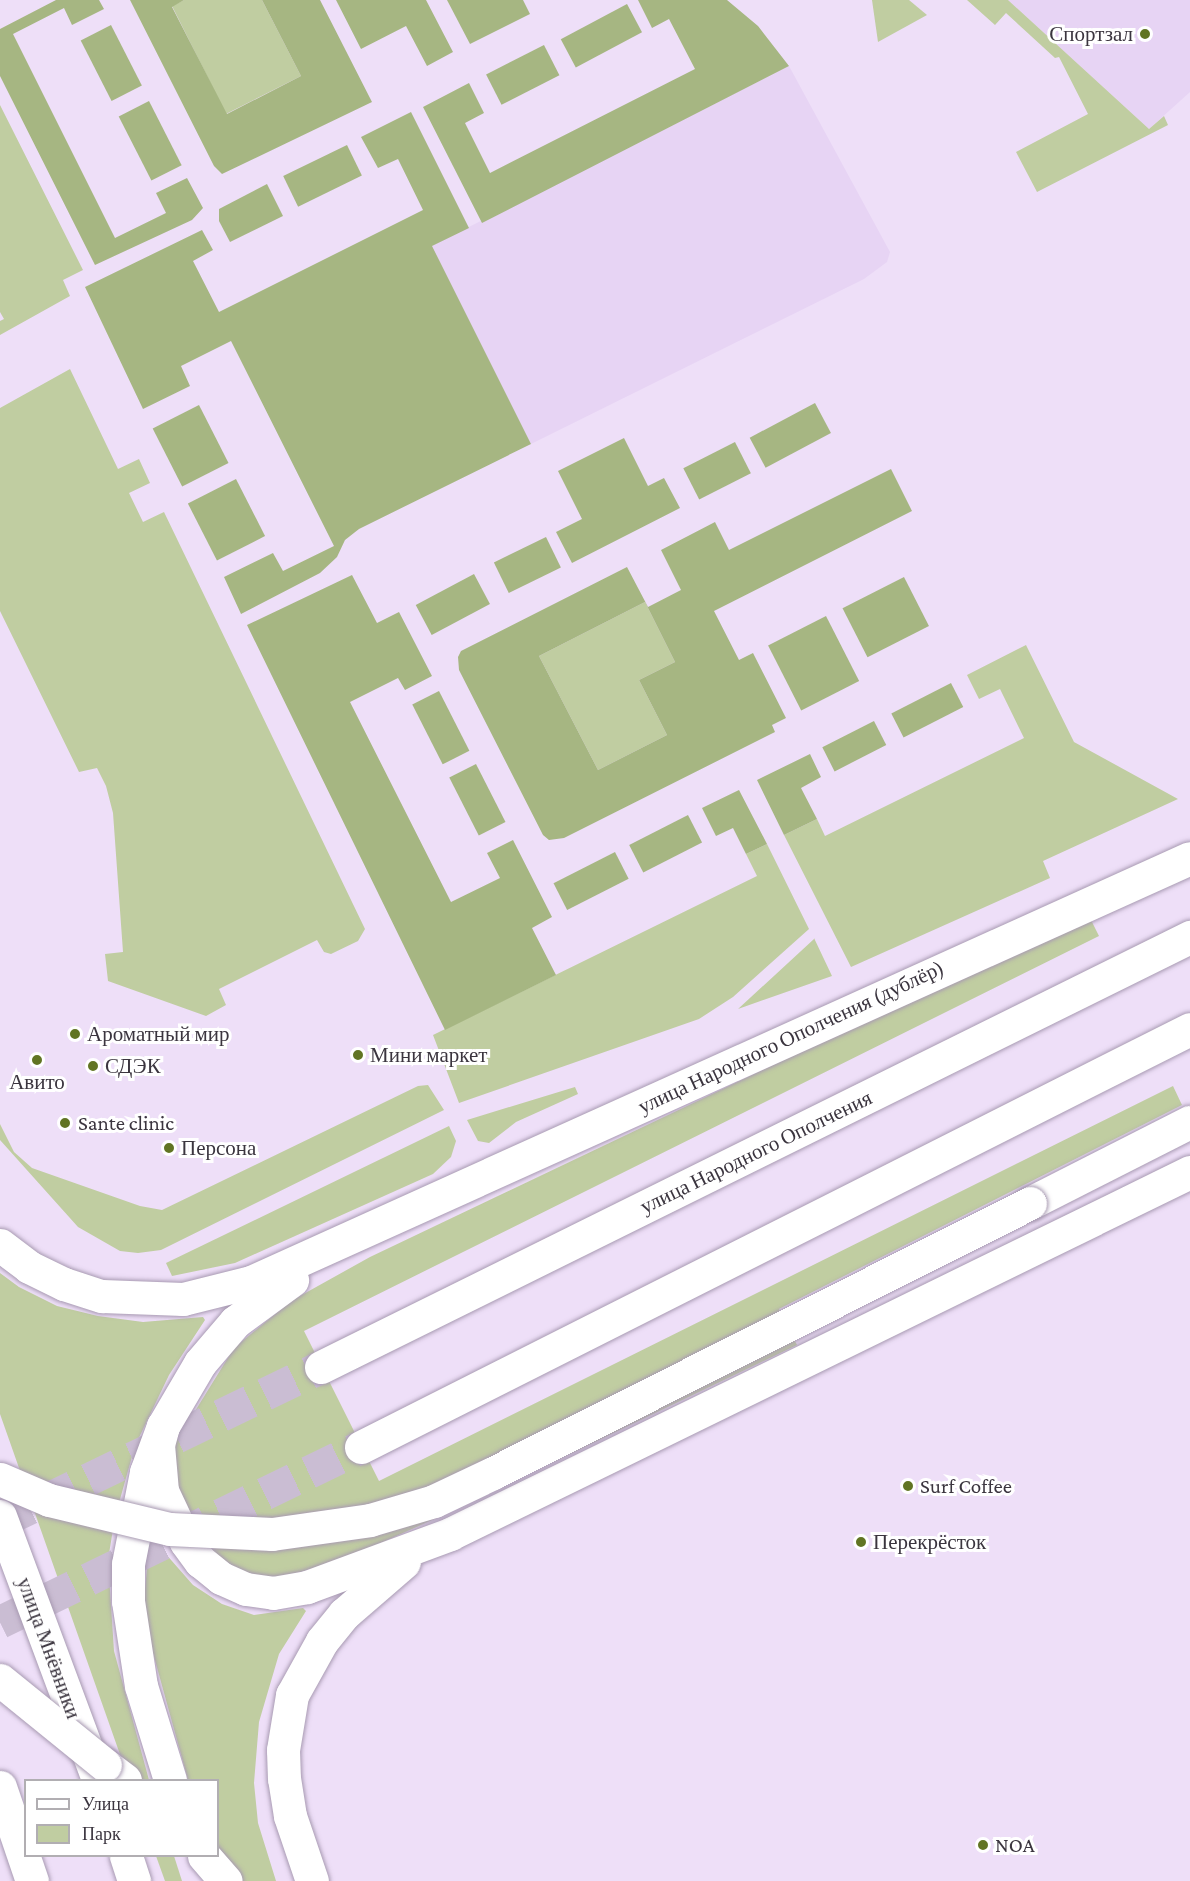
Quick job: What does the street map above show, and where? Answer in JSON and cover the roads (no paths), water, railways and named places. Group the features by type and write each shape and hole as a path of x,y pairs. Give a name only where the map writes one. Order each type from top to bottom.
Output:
{"main road":[{"name":"улица Народного Ополчения (дублёр)","path":"395,1221 868,1000 1190,858"},
{"name":"улица Народного Ополчения","path":"321,1367 1190,938"},
{"path":"362,1447 1190,1029"},
{"path":"0,1479 49,1500 170,1529 272,1534 381,1517 434,1501 493,1473 1190,1122"},
{"path":"163,1426 158,1465 162,1491 172,1517 200,1561 221,1578 246,1589 273,1593 307,1587 450,1534 1190,1172"},
{"path":"0,1245 29,1267 102,1296 183,1299 251,1282 395,1221"},
{"path":"170,1779 141,1686 128,1601 128,1564 136,1514 146,1472 163,1426 200,1363 235,1322 306,1270 395,1221"},
{"name":"улица Мнёвники","path":"0,1516 109,1775"},
{"path":"312,1881 293,1827 284,1779 283,1750 292,1695 322,1641 344,1614 390,1572 450,1534"},
{"path":"0,1680 109,1775"},
{"path":"0,1707 109,1775"},
{"path":"0,1788 32,1881"},
{"path":"126,1857 134,1881"},
{"path":"197,1857 206,1881"},
{"path":"205,1857 226,1881"}],"tunnel":[{"path":"0,1522 321,1367"},
{"path":"0,1622 361,1447"}],"place":[{"name":"Спортзал","path":"1145,34"},
{"name":"Ароматный мир","path":"75,1034"},
{"name":"Мини маркет","path":"358,1055"},
{"name":"Авито","path":"37,1060"},
{"name":"СДЭК","path":"93,1066"},
{"name":"Sante clinic","path":"65,1123"},
{"name":"Персона","path":"169,1148"},
{"name":"Surf Coffee","path":"908,1486"},
{"name":"Перекрёсток","path":"861,1542"},
{"name":"NOA","path":"983,1845"}]}
